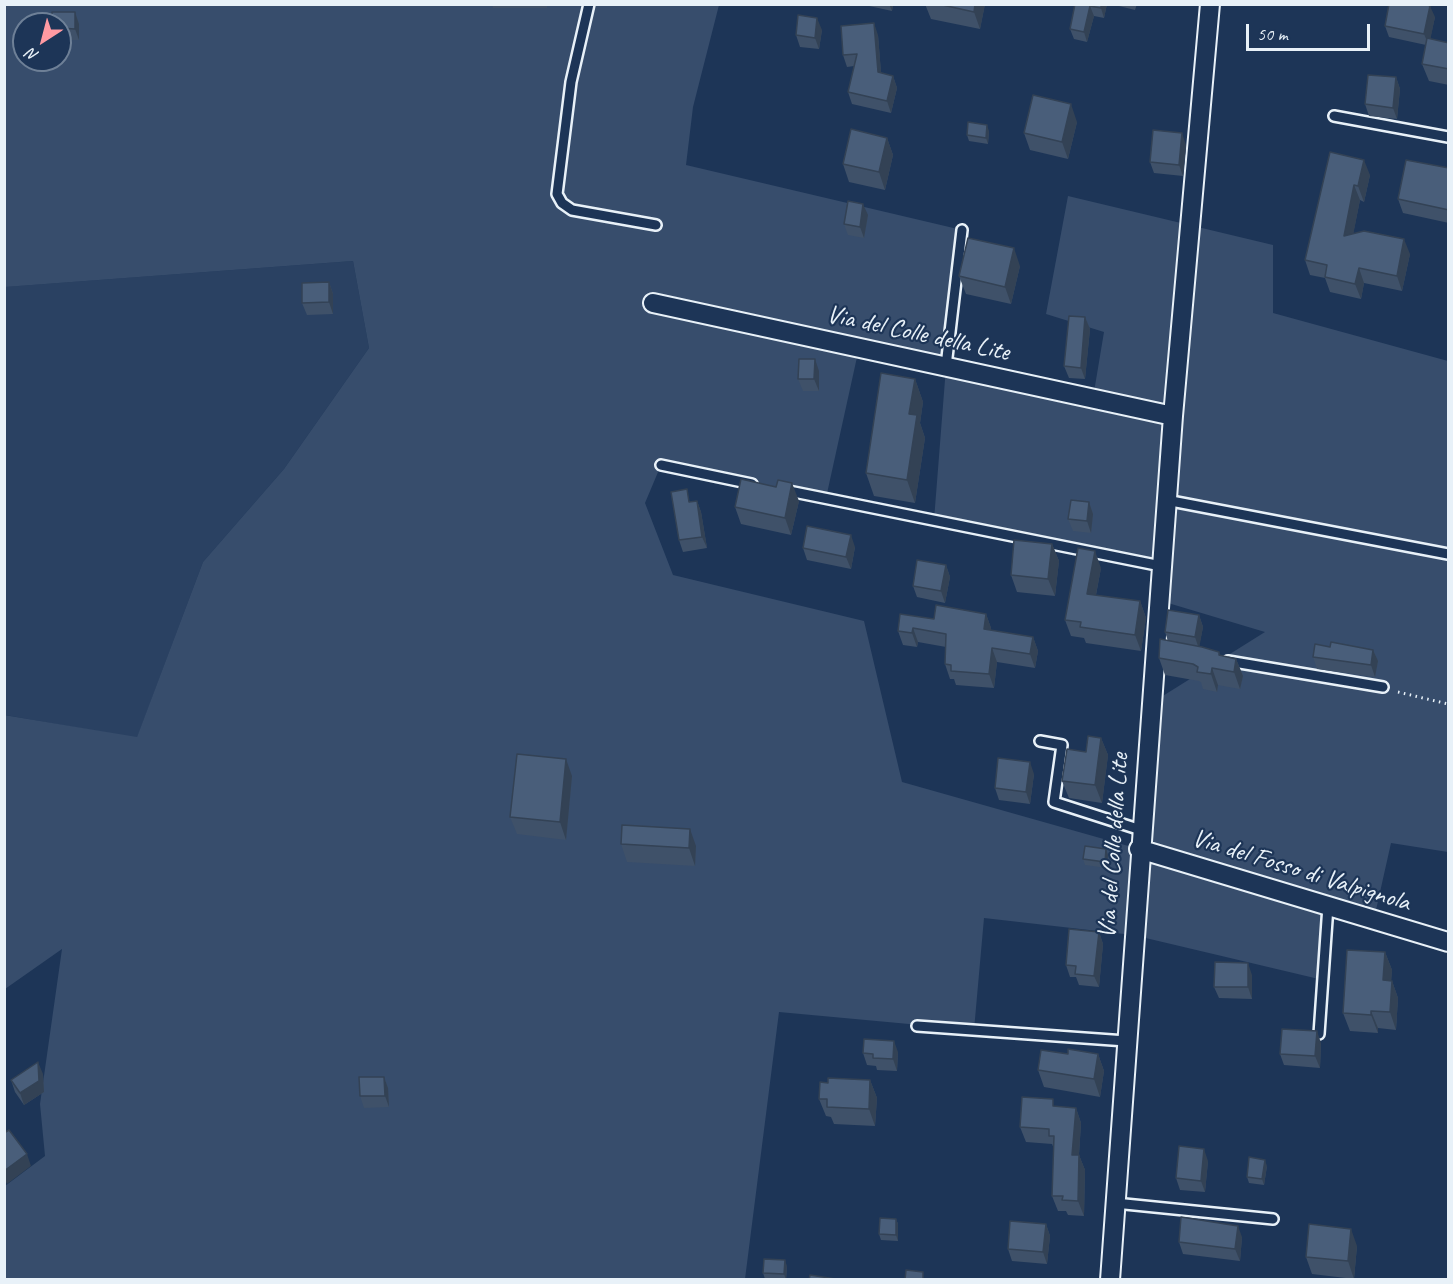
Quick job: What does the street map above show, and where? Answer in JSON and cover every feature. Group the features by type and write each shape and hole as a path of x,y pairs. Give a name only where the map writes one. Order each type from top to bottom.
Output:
{"street":[{"name":"Via del Colle della Lite","path":"1110,1280 1139,849 1161,649 1161,566 1166,501 1210,4"},
{"name":"Via del Colle della Lite","path":"653,303 1173,416"},
{"name":"Via del Fosso di Valpignola","path":"1139,849 1449,942"}],"lane":[{"path":"589,4 571,82 557,194 562,203 572,210 656,225"},
{"path":"1334,116 1449,137"},
{"path":"946,366 962,230"},
{"path":"661,465 760,485"},
{"path":"771,487 1161,566"},
{"path":"1166,501 1449,554"},
{"path":"1212,658 1383,687"},
{"path":"1040,741 1062,745 1054,802 1141,830"},
{"path":"1319,1034 1328,906"},
{"path":"917,1026 1126,1041"},
{"path":"1115,1203 1273,1219"}],"path":[{"path":"1398,692 1449,704"}],"shaded area":[{"path":"5,5 719,5 693,107 686,165 962,230 946,366 1093,398 1104,332 1046,314 1068,196 1273,245 1273,313 1448,361 1448,852 1391,843 1374,919 1328,906 1323,980 1133,935 984,918 974,1030 779,1012 745,1279 5,1279 5,1186 45,1156 40,1104 62,949 5,989 4,715 137,737 203,562 284,469 369,348 353,261 5,287","holes":["859,348 946,367 934,520 1161,567 1158,600 1265,632 1150,704 1139,849 902,782 864,621 673,575 645,503 661,465 826,498"]},
{"path":"353,261 369,348 284,469 203,562 137,738 5,715 4,287"}],"building":[{"path":"938,4 975,4 974,12"},
{"path":"1075,4 1101,4 1101,8 1090,6 1084,32 1070,29"},
{"path":"1389,4 1426,4 1430,6 1424,34 1385,26"},
{"path":"72,12 75,12 75,29 72,29"},
{"path":"798,15 817,18 815,38 796,35"},
{"path":"874,23 878,72 893,76 887,101 848,92 857,54 843,55 841,26"},
{"path":"1427,38 1449,43 1449,69 1422,64"},
{"path":"1368,75 1396,77 1393,108 1365,104"},
{"path":"1033,95 1071,104 1062,142 1024,133"},
{"path":"968,122 987,125 986,138 967,135"},
{"path":"851,129 887,138 879,172 843,164"},
{"path":"1153,130 1182,133 1179,165 1150,162"},
{"path":"1330,152 1364,160 1358,186 1354,185 1344,236 1364,231 1404,239 1397,276 1359,268 1355,284 1325,277 1327,265 1305,260"},
{"path":"1406,160 1449,168 1449,210 1398,199"},
{"path":"848,201 863,204 860,227 844,224"},
{"path":"968,238 1014,248 1005,287 959,276"},
{"path":"329,282 329,302 302,303 302,283"},
{"path":"1069,316 1085,317 1081,368 1064,366"},
{"path":"799,359 815,359 814,379 798,379"},
{"path":"881,373 915,379 909,414 917,415 907,480 866,473"},
{"path":"741,479 776,487 778,480 792,483 785,518 735,507"},
{"path":"687,489 689,502 697,501 702,537 679,540 671,492"},
{"path":"1071,500 1089,502 1087,521 1068,519"},
{"path":"807,526 851,535 846,557 803,548"},
{"path":"1014,540 1052,544 1048,579 1011,575"},
{"path":"1078,548 1095,551 1087,594 1140,601 1135,635 1080,627 1081,622 1065,620"},
{"path":"917,560 946,565 941,591 913,586"},
{"path":"936,605 986,614 984,629 1033,637 1030,654 992,648 989,674 951,671 951,665 945,664 946,634 913,628 912,633 898,631 900,614 934,619"},
{"path":"1168,610 1199,615 1195,637 1165,632"},
{"path":"1160,639 1202,647 1219,652 1219,655 1236,659 1234,672 1212,668 1211,674 1197,672 1198,667 1193,664 1159,658"},
{"path":"1331,642 1373,650 1371,665 1313,657 1315,644 1330,647"},
{"path":"1088,736 1101,738 1095,785 1062,781 1067,749 1086,752"},
{"path":"517,754 566,759 560,822 510,817"},
{"path":"998,758 1030,762 1026,792 995,788"},
{"path":"622,825 690,829 689,848 621,844"},
{"path":"1085,846 1106,849 1105,862 1083,859"},
{"path":"1069,929 1099,932 1094,976 1075,974 1076,966 1066,965"},
{"path":"1347,950 1385,952 1383,980 1392,981 1390,1012 1371,1011 1371,1015 1343,1013"},
{"path":"1215,962 1248,963 1248,987 1214,987"},
{"path":"1282,1029 1317,1031 1315,1056 1280,1054"},
{"path":"864,1039 894,1041 893,1059 873,1058 873,1054 863,1053"},
{"path":"1068,1049 1098,1054 1094,1079 1038,1070 1041,1050 1068,1054"},
{"path":"38,1062 39,1081 20,1093 11,1080"},
{"path":"359,1077 384,1077 385,1096 360,1096"},
{"path":"828,1078 870,1080 869,1109 827,1107 827,1099 819,1099 820,1082 828,1083"},
{"path":"1022,1097 1053,1099 1053,1106 1076,1108 1072,1155 1079,1155 1078,1201 1062,1200 1063,1196 1052,1196 1054,1136 1049,1136 1049,1129 1020,1127"},
{"path":"9,1130 27,1154 4,1171 4,1133"},
{"path":"1179,1146 1204,1149 1201,1181 1176,1178"},
{"path":"1249,1157 1265,1160 1262,1179 1247,1177"},
{"path":"1181,1217 1238,1226 1235,1249 1179,1242"},
{"path":"880,1218 896,1219 896,1235 879,1234"},
{"path":"1010,1221 1046,1224 1043,1252 1008,1249"},
{"path":"1309,1224 1351,1229 1348,1261 1306,1257"},
{"path":"764,1259 785,1260 784,1274 763,1273"},
{"path":"906,1270 923,1272 923,1280 905,1280"},
{"path":"810,1275 842,1280 809,1280"}]}
